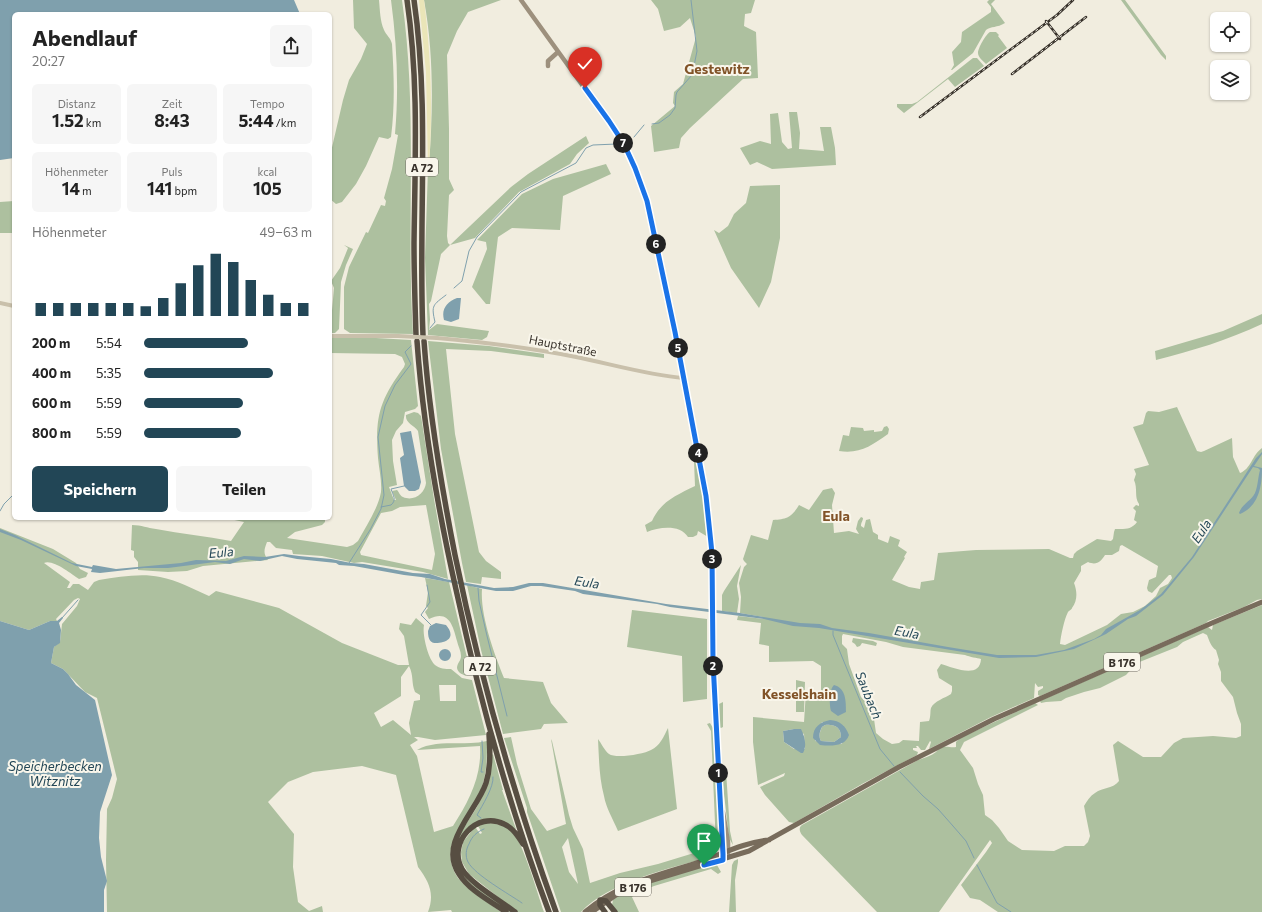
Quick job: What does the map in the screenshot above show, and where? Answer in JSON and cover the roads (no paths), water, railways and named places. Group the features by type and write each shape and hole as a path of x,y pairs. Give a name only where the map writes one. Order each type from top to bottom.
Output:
{"highway":[{"name":"A 72","path":"407,0 415,92 414,280 417,338 431,459 457,597 491,737 526,847 549,912"},
{"name":"A 72","path":"414,0 420,50 422,94 421,294 423,338 432,422 445,501 464,599 477,655 499,736 529,835 556,912"},
{"path":"491,737 489,766 485,783 479,798 457,836 453,855 456,870 463,880 506,912"},
{"path":"515,912 468,876 460,862 459,847 461,839 466,832 473,826 489,821 503,823 510,827 526,847"},
{"path":"602,902 605,912"},
{"path":"602,902 615,912"}],"main road":[{"path":"521,0 624,144 635,168 647,201 684,378 708,506 712,553 714,686 721,806 726,853 729,858"},
{"path":"548,66 550,59 558,52"},
{"name":"B 176","path":"602,902 644,883 749,852 899,767 994,719 1212,622 1262,602"},
{"name":"B 176","path":"602,902 632,883 770,839"},
{"path":"723,860 726,853"},
{"path":"585,912 602,902"},
{"path":"592,912 602,902"}],"street":[{"path":"0,303 12,306"},
{"name":"Hauptstraße","path":"332,336 398,336 437,338 524,348 684,378"}],"water":[{"path":"0,0 294,0 299,12 12,12 12,158 0,160"},
{"path":"457,298 461,298 459,319 451,322 444,320 444,309 450,302"},
{"path":"411,431 421,482 419,489 415,491 409,491 404,486 400,458 404,455 400,433"},
{"path":"1262,452 1254,466 1262,468 1260,488 1255,501 1246,510 1240,514 1239,513 1256,490 1260,470 1253,467 1194,557 1163,595 1136,616 1128,619 1106,634 1074,649 1036,657 999,658 819,628 793,626 764,619 670,607 541,586 531,586 513,591 496,591 421,577 339,565 336,563 282,556 260,561 244,559 230,564 215,562 168,568 144,568 100,573 91,572 92,569 76,566 21,540 0,532 0,529 15,535 72,563 92,567 93,565 116,569 181,563 196,560 226,561 244,556 265,557 284,554 331,559 413,573 430,574 445,579 494,588 513,587 529,583 543,583 666,604 740,613 800,623 820,624 832,628 997,655 1036,655 1064,650 1094,639 1101,635 1106,629 1140,610 1161,594 1192,557 1256,458"},
{"name":"Speicherbecken Witznitz","path":"62,617 63,618 59,623 61,630 60,643 54,647 51,663 63,669 76,685 95,700 112,775 100,812 99,838 101,857 107,881 104,890 104,912 0,912 0,621 29,630 50,621 57,621"},
{"path":"436,623 446,625 450,633 449,639 443,642 431,642 428,631 430,626"},
{"path":"443,649 447,649 451,655 447,661 443,661 439,657 439,653"},
{"path":"834,685 841,689 845,699 846,712 838,716 831,711 830,708 830,694"},
{"path":"826,721 837,721 844,726 849,735 844,742 837,745 820,745 813,738 816,728","holes":["828,725 834,726 840,731 841,737 834,742 821,741 820,739 822,727"]},
{"path":"801,729 804,735 805,744 803,753 784,742 783,731"}],"waterway":[{"path":"652,124 659,123 670,115 675,108 677,92 692,75 697,51 691,0"},
{"path":"634,137 644,125"},
{"path":"454,288 462,281 469,251 477,237 521,192 576,163 586,148 593,145 617,144"},
{"path":"430,328 435,322 433,312 434,306 446,295"},
{"path":"349,563 370,530 381,509 384,495 378,437 385,406 395,385 411,364 405,352 411,346"},
{"path":"381,507 391,505 393,503 394,497 391,489 404,486"},
{"path":"0,511 4,504 12,496"},
{"path":"427,585 430,602 421,615 431,625"},
{"path":"478,588 479,601 507,716"},
{"path":"62,618 78,600"},
{"name":"Saubach","path":"833,631 833,635 880,749 894,766"},
{"path":"482,741 483,758 481,772 483,772"},
{"name":"Saubach","path":"900,772 938,809 966,841 974,858"},
{"path":"481,818 477,815 490,791 493,777"},
{"path":"484,829 479,831 470,841 466,853 468,862 478,873 522,903"},
{"name":"Saubach","path":"977,865 997,903 1011,912"}],"railway":[{"path":"920,117 1057,15 1073,0"},
{"path":"1012,74 1086,17"},
{"path":"1046,21 1060,39"}],"district":[{"name":"Gestewitz","path":"717,68"},
{"name":"Eula","path":"836,515"},
{"name":"Kesselshain","path":"799,693"}]}
